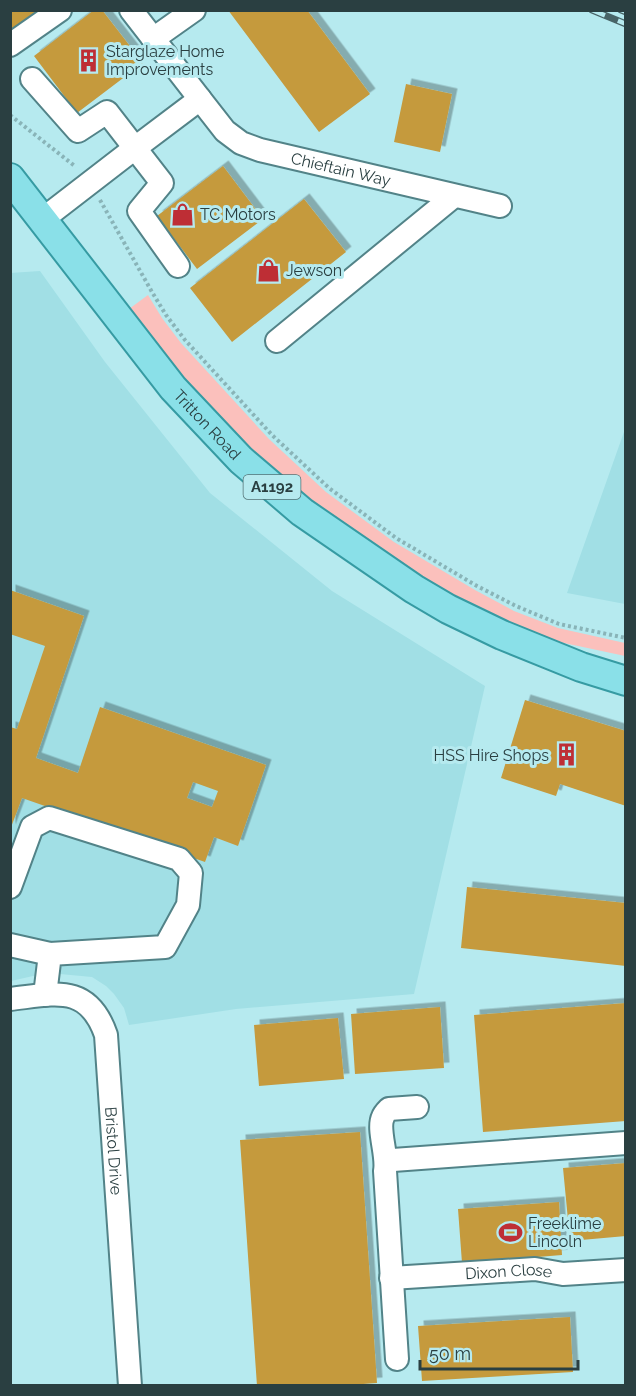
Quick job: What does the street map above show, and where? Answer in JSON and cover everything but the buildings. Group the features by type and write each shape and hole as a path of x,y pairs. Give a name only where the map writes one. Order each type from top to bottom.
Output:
{"main road":[{"name":"Tritton Road","path":"10,178 173,388 241,460 302,513 414,589 448,609 502,635 581,667 626,681"}],"street":[{"path":"10,45 60,10"},
{"name":"Chieftain Way","path":"131,10 225,131 241,143 260,150 500,206"},
{"path":"153,39 194,10"},
{"path":"32,79 78,131 107,111 162,183 139,211 178,266"},
{"path":"43,219 200,99"},
{"path":"277,341 454,195"},
{"path":"10,887 32,827 49,818 179,859 190,873 188,905 165,947 50,954 10,945"},
{"path":"45,995 50,954"},
{"name":"Bristol Drive","path":"10,999 61,993 78,998 93,1008 101,1020 106,1035 130,1386"},
{"path":"397,1359 386,1164 381,1125 389,1109 417,1107"},
{"path":"386,1164 393,1160 626,1143"},
{"name":"Dixon Close","path":"391,1278 535,1269 563,1274 626,1270"}],"path":[{"path":"10,115 82,173"},
{"path":"97,194 152,292 185,340 272,435 329,488 396,538 477,586 516,606 559,624 626,638"}],"shaded area":[{"path":"40,271 105,362 210,493 332,591 485,686 414,994 236,1009 129,1025 124,1008 114,994 92,977 60,974 33,976 11,981 10,273"},
{"path":"148,295 181,343 269,439 326,492 394,542 475,590 514,611 558,628 625,643 625,656 529,634 429,584 299,493 222,422 188,385 129,309"},
{"path":"625,429 625,604 567,593"}],"railway":[{"path":"592,10 626,24"},
{"path":"621,10 626,12"}],"place":[{"name":"Starglaze Home Improvements","path":"88,60"},
{"name":"TC Motors","path":"182,214"},
{"name":"Jewson","path":"268,270"},
{"name":"HSS Hire Shops","path":"567,755"},
{"name":"Freeklime Lincoln","path":"510,1232"}]}
